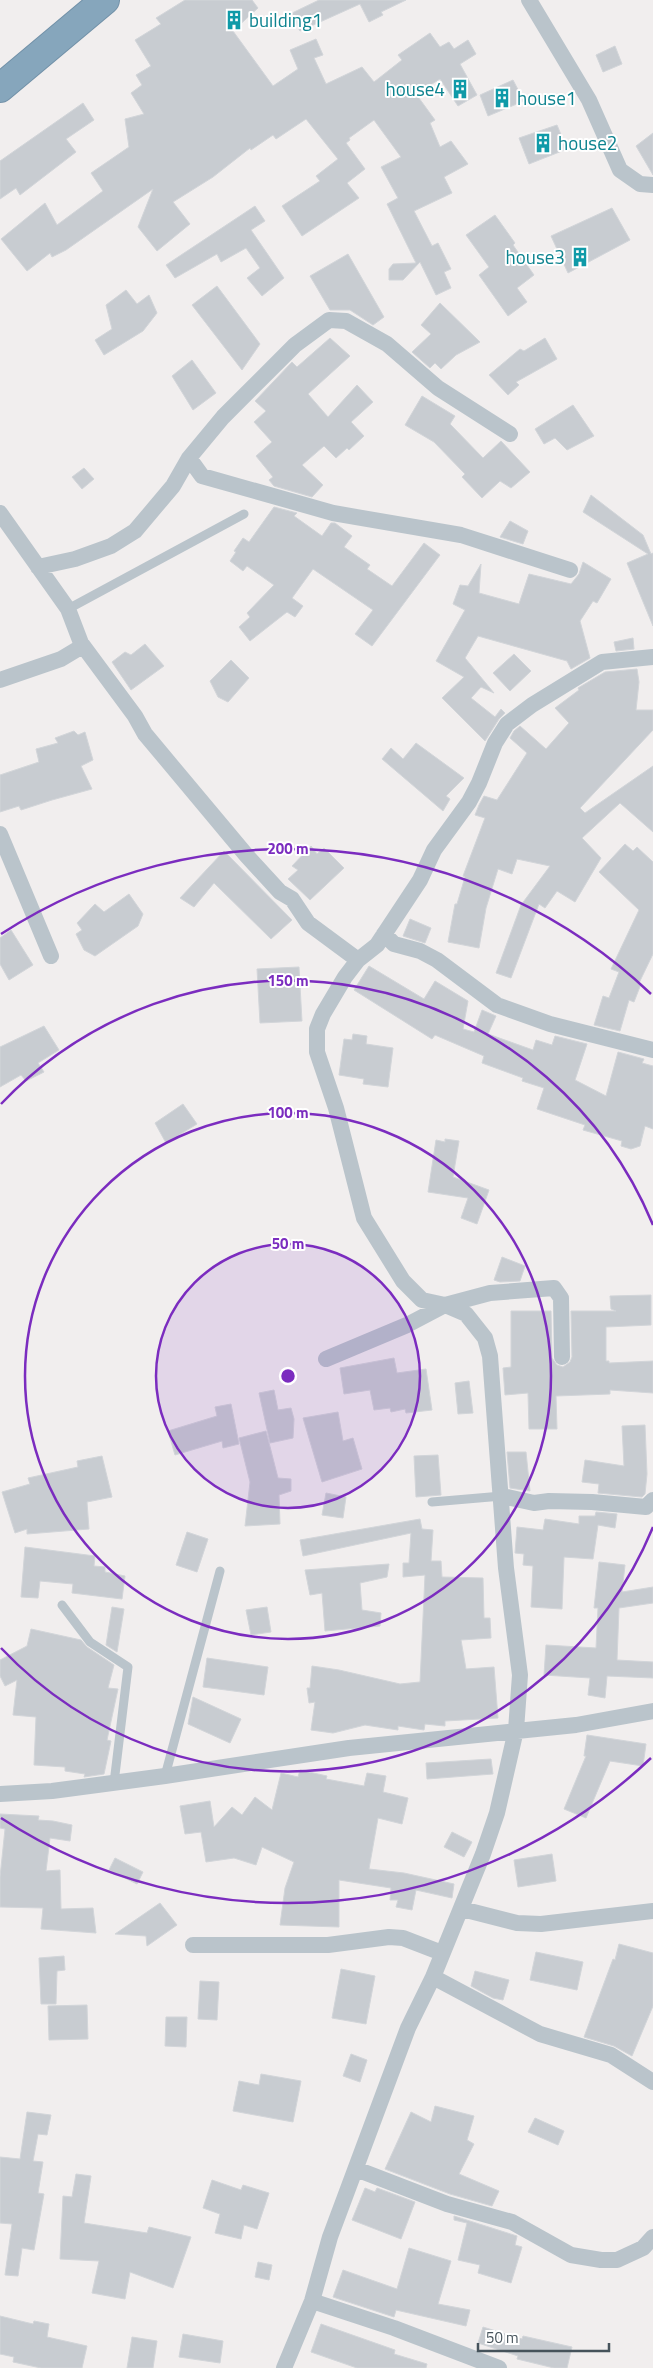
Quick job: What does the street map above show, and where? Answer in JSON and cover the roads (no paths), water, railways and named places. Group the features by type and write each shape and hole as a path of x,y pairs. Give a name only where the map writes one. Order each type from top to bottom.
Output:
{"highway":[{"path":"0,88 106,0"}],"street":[{"path":"530,0 589,100 620,170 640,184 653,185"},
{"path":"38,567 75,559 111,546 135,531 173,486 189,458 223,417 296,345 329,320 346,321 387,344 438,388 510,434"},
{"path":"189,458 202,476 333,513 461,535 570,570"},
{"path":"0,513 68,609 81,643 136,716 145,734 247,856 280,892 292,899 308,922 358,960"},
{"path":"0,680 61,659 80,647 81,643"},
{"path":"284,2368 312,2301 330,2237 408,2028 433,1977 462,1909 497,1814 516,1730 520,1675 506,1568 490,1356 485,1338 466,1314 445,1305 422,1300 403,1282 364,1218 336,1108 317,1052 317,1030 323,1014 339,985 358,960 377,945 420,880 434,850 469,802 495,743 507,724 532,705 602,662 653,657"},
{"path":"0,834 50,956"},
{"path":"384,934 394,944 420,951 436,960 497,1005 550,1024 653,1050"},
{"path":"326,1359 407,1325 445,1305 490,1293 554,1288 561,1298 562,1357"},
{"path":"502,1496 534,1503 549,1501 584,1502 646,1507 653,1500"},
{"path":"0,1794 52,1791 114,1783 349,1748 576,1725 653,1710"},
{"path":"462,1909 517,1923 541,1924 653,1911"},
{"path":"193,1945 328,1944 389,1937 403,1938 442,1953"},
{"path":"433,1977 540,2034 611,2055 653,2082"},
{"path":"356,2169 447,2204 512,2222 571,2255 601,2260 617,2260 643,2248 653,2237"},
{"path":"312,2301 394,2328 499,2368"}],"lane":[{"path":"68,609 198,541 244,514"},
{"path":"432,1502 502,1496"},
{"path":"165,1776 220,1571"},
{"path":"62,1605 90,1642 128,1667 114,1783"}],"place":[{"name":"building1","path":"234,20"},
{"name":"house4","path":"460,89"},
{"name":"house1","path":"502,98"},
{"name":"house2","path":"543,143"},
{"name":"house3","path":"580,257"}]}
